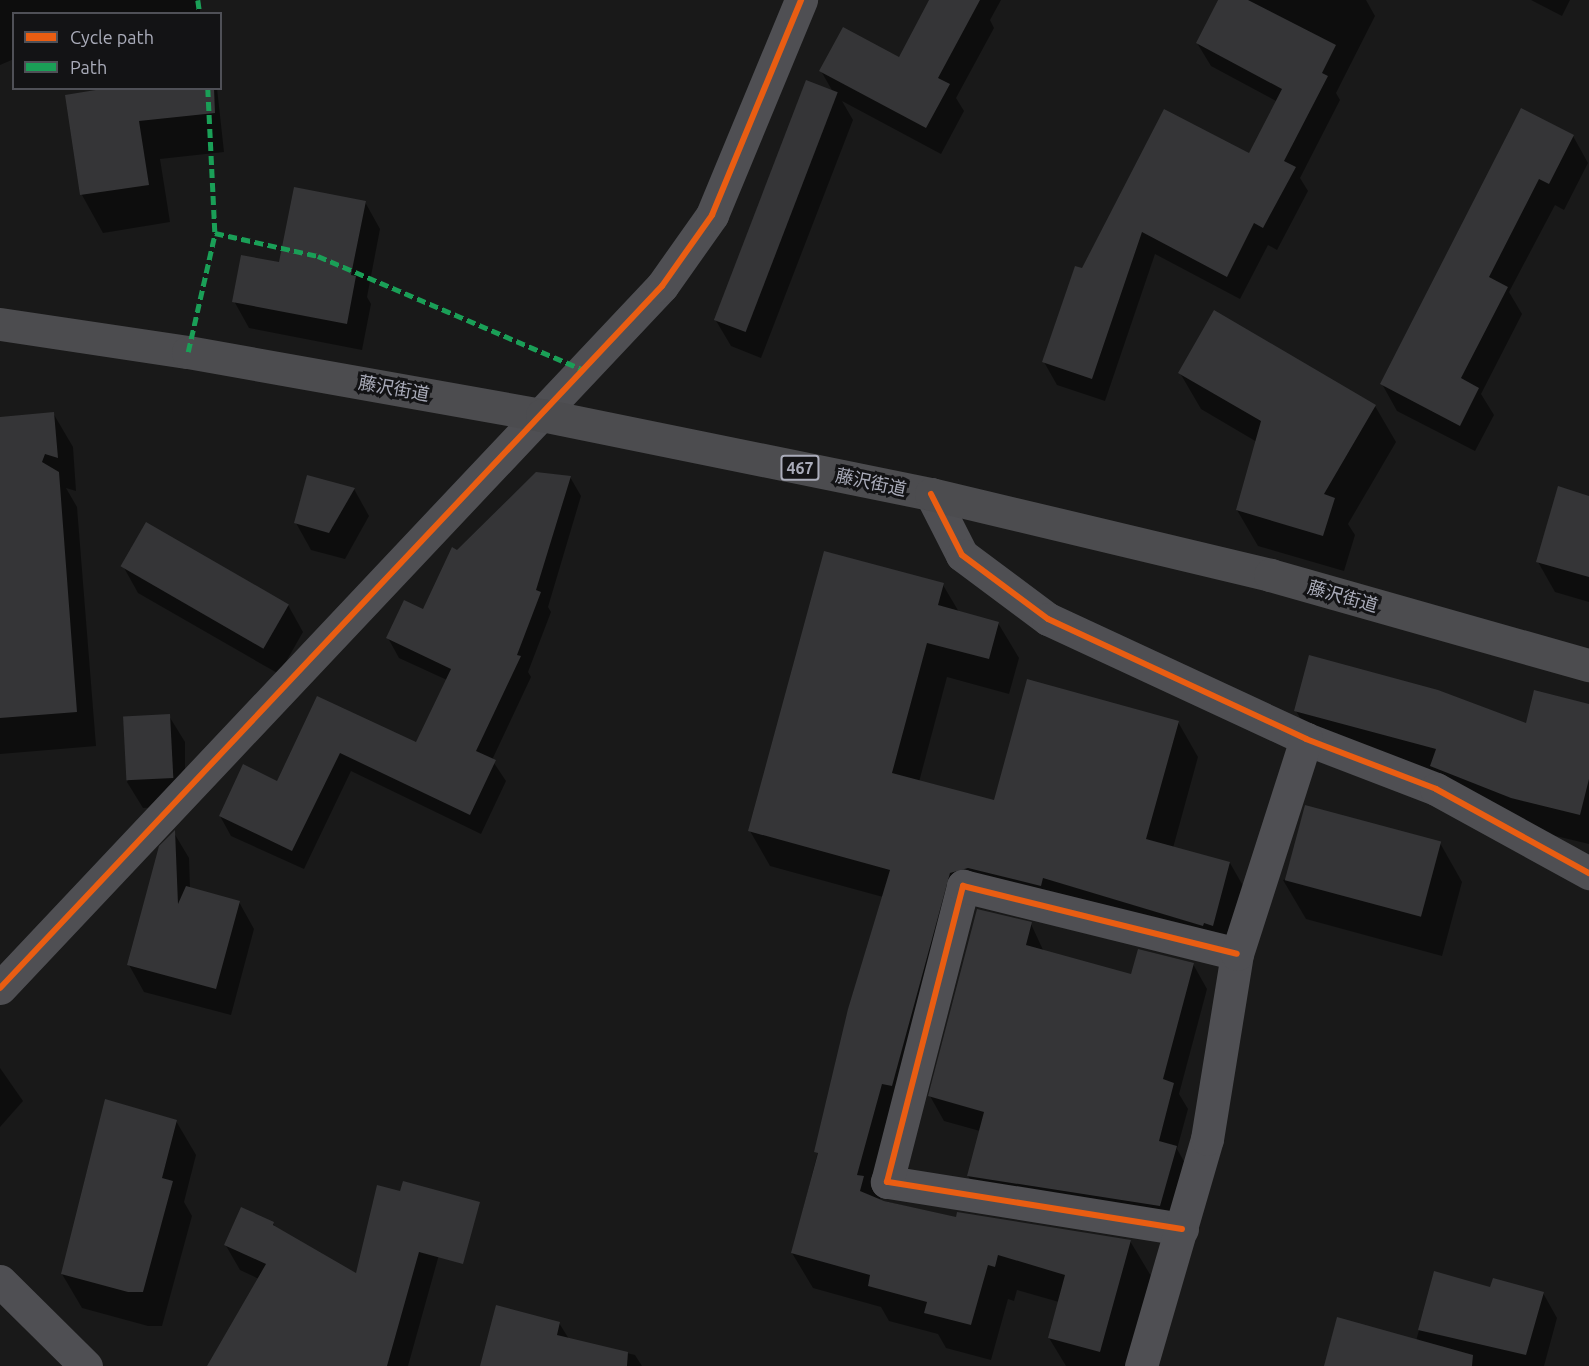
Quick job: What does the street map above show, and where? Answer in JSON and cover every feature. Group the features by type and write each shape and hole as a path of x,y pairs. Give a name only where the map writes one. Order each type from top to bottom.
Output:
{"highway":[{"name":"藤沢街道","path":"0,324 188,352 542,415 931,494 1270,575 1589,665"}],"street":[{"path":"2,983 662,286 711,215 801,0"},
{"path":"931,494 962,555 1048,620 1306,739 1436,789 1589,873"},
{"path":"1141,1366 1207,1139 1237,954 1306,739"},
{"path":"1182,1229 887,1182 963,886 1237,954"},
{"path":"0,1281 86,1366"}],"building":[{"path":"929,0 980,0 938,78 950,84 926,128 819,71 843,27 899,57"},
{"path":"1218,0 1248,0 1336,45 1322,73 1328,76 1284,161 1296,167 1263,228 1254,223 1227,277 1142,232 1092,379 1042,362 1075,266 1082,268 1164,109 1249,153 1282,89 1196,43"},
{"path":"806,80 838,92 746,332 714,320"},
{"path":"96,90 214,90 215,113 139,121 149,185 80,195 65,95"},
{"path":"1521,108 1574,135 1549,184 1539,179 1489,277 1508,287 1461,378 1479,388 1460,426 1380,384"},
{"path":"294,187 366,201 351,275 356,276 347,324 232,302 241,255 279,262"},
{"path":"1214,310 1376,405 1324,494 1335,498 1323,536 1236,510 1261,421 1178,373"},
{"path":"54,412 58,458 45,454 42,462 59,472 77,712 0,718 0,417"},
{"path":"536,472 571,476 536,590 541,592 517,655 521,656 476,751 496,760 470,815 340,753 292,851 219,816 243,764 277,781 317,696 416,742 451,669 386,638 404,600 423,609 452,547 457,550"},
{"path":"307,475 355,488 329,533 294,523"},
{"path":"1558,486 1589,496 1589,577 1536,562"},
{"path":"146,522 289,604 263,649 120,566"},
{"path":"824,551 944,583 938,605 999,622 989,659 927,643 892,773 994,800 1027,679 1179,721 1146,839 1230,862 1213,926 1204,923 1203,926 1043,878 1041,886 968,868 950,873 892,1086 882,1084 857,1175 864,1176 860,1191 884,1201 956,1217 957,1212 1131,1240 1100,1352 1048,1338 1065,1275 998,1255 995,1267 988,1265 971,1325 924,1313 927,1302 868,1286 870,1275 791,1253 818,1153 814,1152 848,1009 890,870 748,831"},
{"path":"1309,655 1438,690 1526,723 1534,690 1589,704 1589,779 1580,815 1511,798 1430,766 1436,749 1294,711"},
{"path":"170,714 173,778 126,780 123,716"},
{"path":"1305,805 1441,841 1421,917 1285,880"},
{"path":"175,830 178,904 186,886 240,901 216,989 127,965 159,846"},
{"path":"977,909 1032,922 1026,945 1131,974 1138,949 1194,963 1163,1079 1174,1083 1159,1141 1177,1146 1160,1206 967,1176 984,1112 928,1096"},
{"path":"105,1099 177,1120 162,1178 173,1181 143,1292 128,1292 61,1274"},
{"path":"403,1181 480,1202 463,1264 419,1252 387,1366 207,1366 266,1264 224,1245 241,1207 274,1222 273,1225 356,1273 377,1185 400,1191"},
{"path":"1434,1271 1490,1287 1493,1278 1544,1292 1526,1355 1418,1330"},
{"path":"496,1305 560,1322 557,1335 628,1352 627,1366 480,1366"},
{"path":"1337,1317 1473,1355 1472,1366 1324,1366"}],"marked path":[{"path":"198,0 200,12"},
{"path":"208,90 215,233"},
{"path":"188,352 215,233 318,256 584,370"}],"cycle path":[{"path":"0,988 662,286 712,215 801,0"},
{"path":"931,494 962,555 1048,619 1306,739 1436,789 1589,873"},
{"path":"1182,1229 887,1182 963,886 1237,954"}]}
